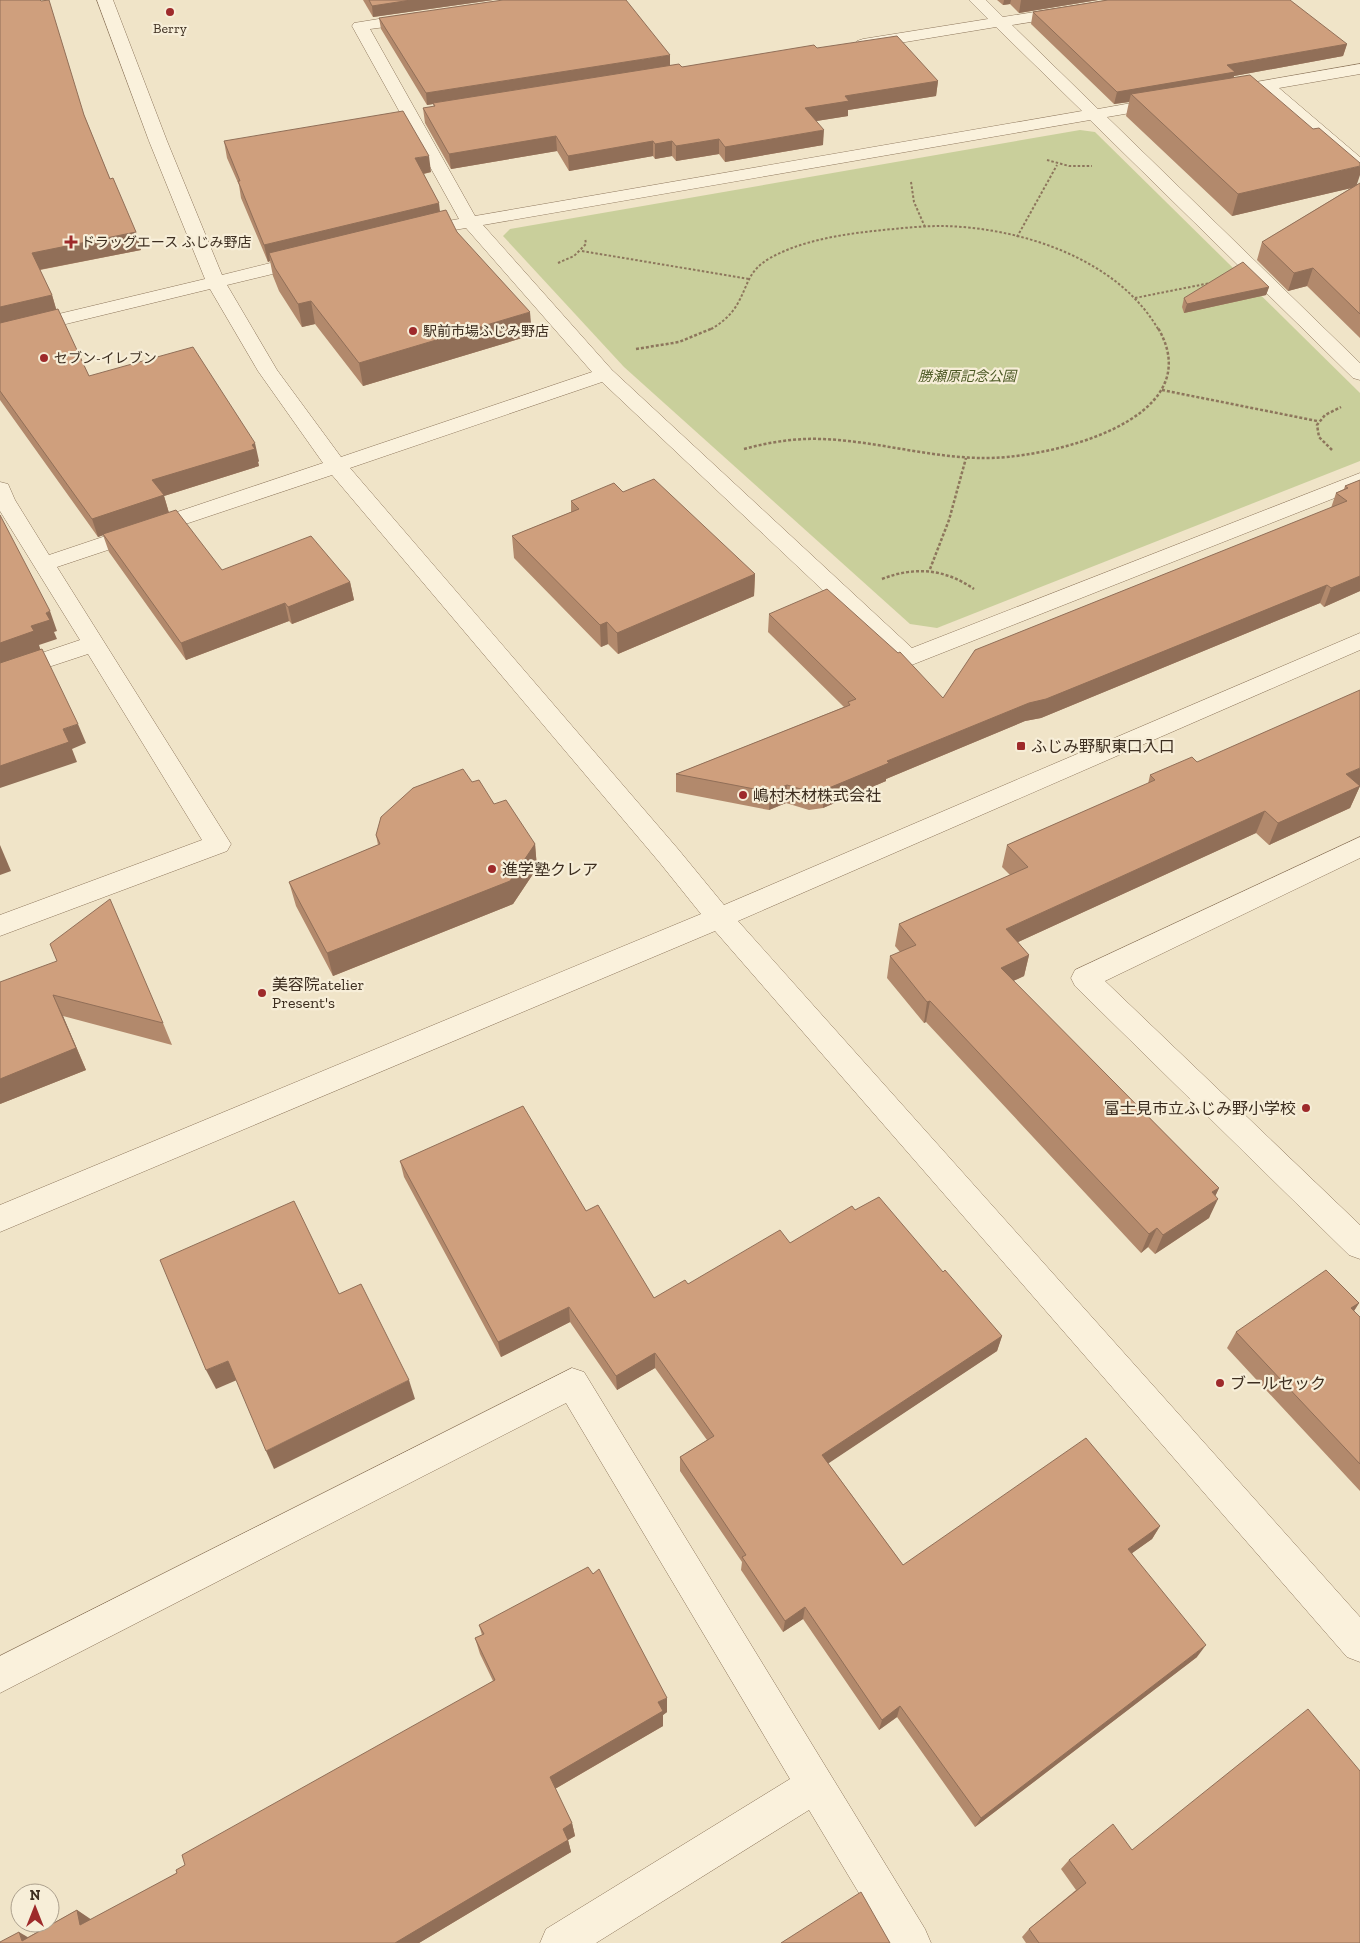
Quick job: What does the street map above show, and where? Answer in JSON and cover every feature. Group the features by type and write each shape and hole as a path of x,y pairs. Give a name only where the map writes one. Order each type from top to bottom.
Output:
{"street":[{"path":"105,0 158,141 216,282 268,371 336,466 670,856 719,918 1360,1644"},
{"path":"977,0 1360,374"},
{"path":"843,47 1139,0"},
{"path":"429,16 360,26 468,221 605,374 909,658 1360,480"},
{"path":"1208,95 1360,69"},
{"path":"1266,85 1360,166"},
{"path":"440,228 468,221 1180,100"},
{"path":"409,115 429,112"},
{"path":"0,334 324,256"},
{"path":"44,564 605,374"},
{"path":"0,926 218,844 1,497"},
{"path":"0,1219 719,918 1360,641"},
{"path":"0,675 94,644"},
{"path":"1360,847 1085,978 1360,1245"},
{"path":"0,1675 572,1383 911,1943"},
{"path":"560,1943 815,1785"}],"path":[{"path":"1043,159 1057,165 1072,167 1096,165"},
{"path":"1017,237 1057,165"},
{"path":"910,174 914,202 925,227"},
{"path":"628,350 687,340 710,329 728,316 737,304 749,279 758,266 785,252 811,243 854,234 925,227 969,228 1017,237 1035,242 1079,261 1113,280 1134,298 1146,310 1157,326 1163,340 1168,368 1166,380 1158,398 1144,410 1106,432 1024,456 966,458 814,438 757,443 741,450"},
{"path":"556,264 574,257 582,250 586,244 585,236"},
{"path":"582,250 749,279"},
{"path":"1134,298 1218,282"},
{"path":"1162,390 1317,421"},
{"path":"1336,452 1320,437 1317,421 1326,412 1346,405"},
{"path":"930,569 948,520 966,458"},
{"path":"876,582 888,576 930,569 963,580 980,594"}],"green space":[{"name":"勝瀬原記念公園","path":"1080,130 1095,132 1360,393 1360,461 937,628 910,624 624,367 503,236 510,229"}],"building":[{"path":"0,0 49,0 84,115 110,179 113,178 136,232 32,253 52,295 0,307"},
{"path":"369,0 411,0 372,6"},
{"path":"503,0 626,0 670,55 426,93 379,18"},
{"path":"1108,0 1290,0 1347,44 1227,65 1235,72 1117,92 1033,12"},
{"path":"897,36 938,81 845,96 849,101 805,108 824,130 725,147 719,139 676,146 672,141 655,144 653,141 568,156 556,136 449,154 423,108 435,106 433,103 679,64 682,67 814,45 817,48"},
{"path":"1250,75 1313,129 1319,128 1360,163 1360,166 1238,194 1131,94"},
{"path":"403,111 429,156 415,158 439,203 264,245 224,141"},
{"path":"1360,183 1360,314 1313,268 1294,273 1262,242"},
{"path":"446,210 457,232 530,312 359,363 311,301 298,304 275,268 269,253"},
{"path":"1243,262 1269,287 1187,304 1184,298"},
{"path":"58,309 89,376 193,347 255,443 252,445 255,449 152,480 164,495 92,519 0,391 0,323"},
{"path":"654,479 755,574 617,633 607,622 600,625 512,536 579,509 571,501 614,483 623,492"},
{"path":"1360,480 1360,576 1331,588 1327,585 1046,699 1029,703 887,761 889,763 824,790 811,792 787,785 770,792 676,774 850,705 848,702 856,699 769,614 827,589 898,653 900,652 943,698 975,650 1347,501 1336,493 1348,488 1345,486"},
{"path":"176,510 222,570 311,536 350,582 288,607 285,603 181,643 103,534"},
{"path":"0,515 50,611 46,613 50,620 31,626 34,631 0,643"},
{"path":"42,649 78,724 63,729 69,742 0,766 0,663"},
{"path":"1360,690 1360,768 1346,774 1360,786 1278,823 1265,811 1006,929 1029,955 1001,968 1219,1188 1212,1192 1218,1199 1163,1235 1157,1228 1149,1234 930,1001 927,1002 890,956 916,945 899,924 1028,867 1007,845 1155,780 1150,775 1192,757 1197,762"},
{"path":"463,769 472,782 479,780 494,804 506,800 535,844 510,881 327,953 289,882 380,844 376,835 381,817 413,788"},
{"path":"110,899 163,1023 53,995 76,1048 0,1079 0,982 57,961 50,944"},
{"path":"523,1106 586,1211 598,1205 654,1298 685,1280 688,1284 780,1230 790,1243 852,1206 855,1210 879,1197 943,1272 945,1270 1002,1336 822,1455 903,1565 1086,1438 1160,1526 1128,1549 1206,1645 981,1818 900,1706 882,1720 805,1607 785,1621 742,1557 746,1555 680,1457 714,1436 655,1353 616,1376 569,1307 498,1342 400,1161"},
{"path":"294,1201 339,1294 361,1284 409,1380 266,1451 228,1361 206,1370 160,1260"},
{"path":"1326,1270 1359,1303 1351,1308 1360,1317 1360,1464 1236,1332"},
{"path":"588,1567 593,1574 599,1569 667,1698 658,1702 663,1711 550,1777 572,1823 563,1829 568,1840 395,1943 0,1943 17,1933 19,1933 22,1941 36,1933 60,1933 60,1920 77,1910 80,1925 177,1873 176,1870 185,1865 182,1855 495,1680 475,1638 484,1634 479,1625"},
{"path":"1308,1709 1360,1771 1360,1943 1039,1943 1029,1929 1086,1883 1069,1860 1113,1824 1132,1850"},
{"path":"861,1892 890,1943 781,1943"}],"place":[{"name":"Berry","path":"170,12"},
{"name":"ドラッグエース ふじみ野店","path":"71,242"},
{"name":"駅前市場ふじみ野店","path":"413,331"},
{"name":"セブン-イレブン","path":"44,358"},
{"name":"ふじみ野駅東口入口","path":"1021,746"},
{"name":"嶋村木材株式会社","path":"743,795"},
{"name":"進学塾クレア","path":"492,869"},
{"name":"美容院atelier Present's","path":"262,993"},
{"name":"富士見市立ふじみ野小学校","path":"1306,1108"},
{"name":"ブールセック","path":"1220,1383"}]}
